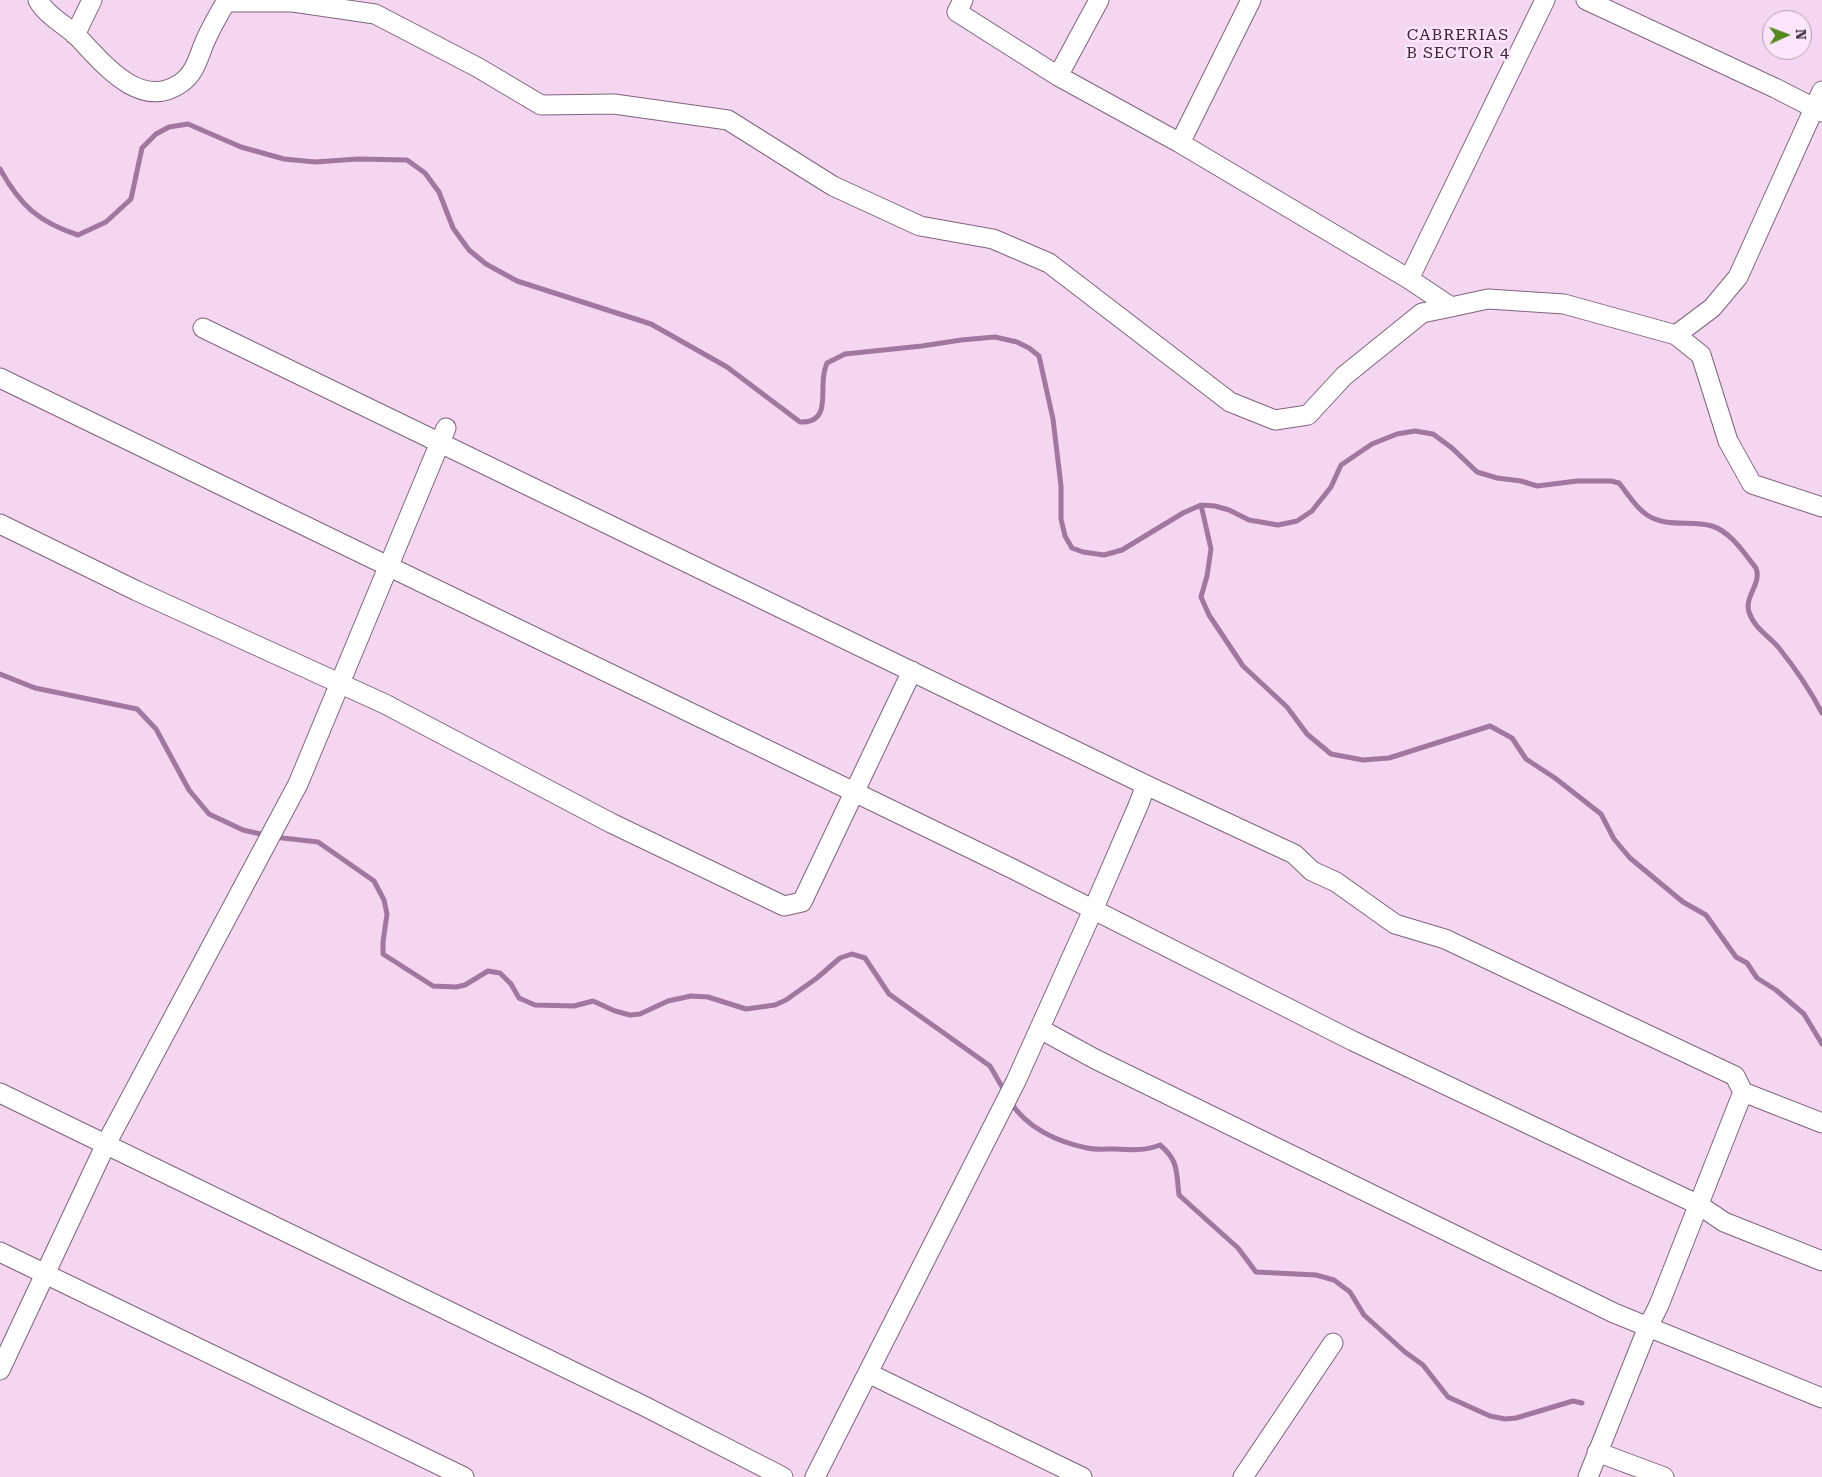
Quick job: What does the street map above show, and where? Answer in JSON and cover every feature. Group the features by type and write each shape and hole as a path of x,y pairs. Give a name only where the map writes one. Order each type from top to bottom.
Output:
{"street":[{"path":"38,0 55,20 75,35 101,63 138,89 154,92 168,89 181,83 194,70 206,38 226,1 294,2 375,14 477,67 541,105 614,104 728,120 833,186 920,226 993,238 1049,263 1230,402 1275,420 1308,415 1344,376 1422,313 1488,299 1564,304 1676,335 1701,355 1728,441 1752,484 1822,507"},
{"path":"75,35 92,0"},
{"path":"963,0 957,12 1058,76 1180,143 1409,279 1451,307"},
{"path":"1058,76 1099,0"},
{"path":"1180,143 1251,0"},
{"path":"1409,279 1545,0"},
{"path":"1586,0 1775,88 1819,104 1738,277 1712,308 1676,335"},
{"path":"203,328 443,435 912,671 1294,854 1312,871 1336,882 1395,924 1445,939 1735,1076 1743,1092 1822,1123"},
{"path":"0,378 388,568 1004,865 1353,1042 1699,1205 1724,1222 1822,1261"},
{"path":"0,1370 106,1144 298,784 443,435"},
{"path":"0,524 137,591 385,704 611,822 784,906 802,902 912,671"},
{"path":"814,1477 1001,1112 1093,910 1146,784"},
{"path":"1040,1029 1122,1072 1614,1313 1822,1398"},
{"path":"0,1092 644,1406 783,1477"},
{"path":"1588,1477 1648,1327 1659,1305 1743,1092"},
{"path":"0,1252 464,1477"},
{"path":"1243,1477 1333,1343"},
{"path":"868,1373 1082,1477"},
{"path":"1597,1452 1664,1477"}],"waterway":[{"path":"0,169 15,193 32,211 52,224 78,235 106,222 131,199 142,148 156,134 169,127 188,124 241,147 284,159 315,162 358,159 407,160 425,173 439,192 453,228 469,250 486,264 517,281 651,324 727,367 800,422 810,421 816,418 820,412 823,398 824,373 827,363 845,354 995,337 1017,342 1039,356 1053,419 1061,486 1061,519 1065,536 1072,548 1083,552 1104,555 1122,550 1183,513 1201,505 1215,506 1229,510 1249,520 1278,525 1297,521 1312,511 1331,487 1341,465 1372,444 1397,434 1415,431 1433,434 1452,448 1477,472 1497,478 1521,481 1537,486 1577,481 1611,481 1619,483 1647,515 1671,523 1712,526 1725,533 1737,544 1756,568 1757,579 1748,606 1751,618 1791,663 1822,713"},
{"path":"1201,505 1211,549 1207,576 1201,597 1209,615 1243,666 1287,707 1307,734 1331,754 1363,760 1389,758 1490,726 1512,738 1526,759 1555,778 1601,814 1614,839 1630,858 1683,902 1706,915 1736,957 1747,963 1757,978 1776,990 1804,1014 1822,1044"},
{"path":"0,674 35,688 137,709 156,729 189,790 209,814 243,830 265,835"},
{"path":"274,837 318,842 374,881 384,900 387,914 383,954 433,986 456,987 465,985 488,971 500,973 511,984 519,998 535,1005 574,1006 593,1001 615,1011 630,1015 640,1014 668,1001 691,996 708,997 746,1009 775,1005 786,1000 817,978 840,958 852,954 865,958 889,994 990,1066 1005,1092"},
{"path":"1010,1101 1017,1111 1034,1126 1065,1142 1094,1149 1132,1150 1160,1145 1171,1156 1176,1167 1179,1195 1238,1248 1256,1272 1316,1275 1334,1280 1350,1292 1364,1315 1405,1352 1423,1365 1448,1397 1490,1416 1505,1419 1516,1418 1573,1401 1582,1403"}],"district":[{"name":"CABRERIAS B SECTOR 4","path":"1458,44"}]}
